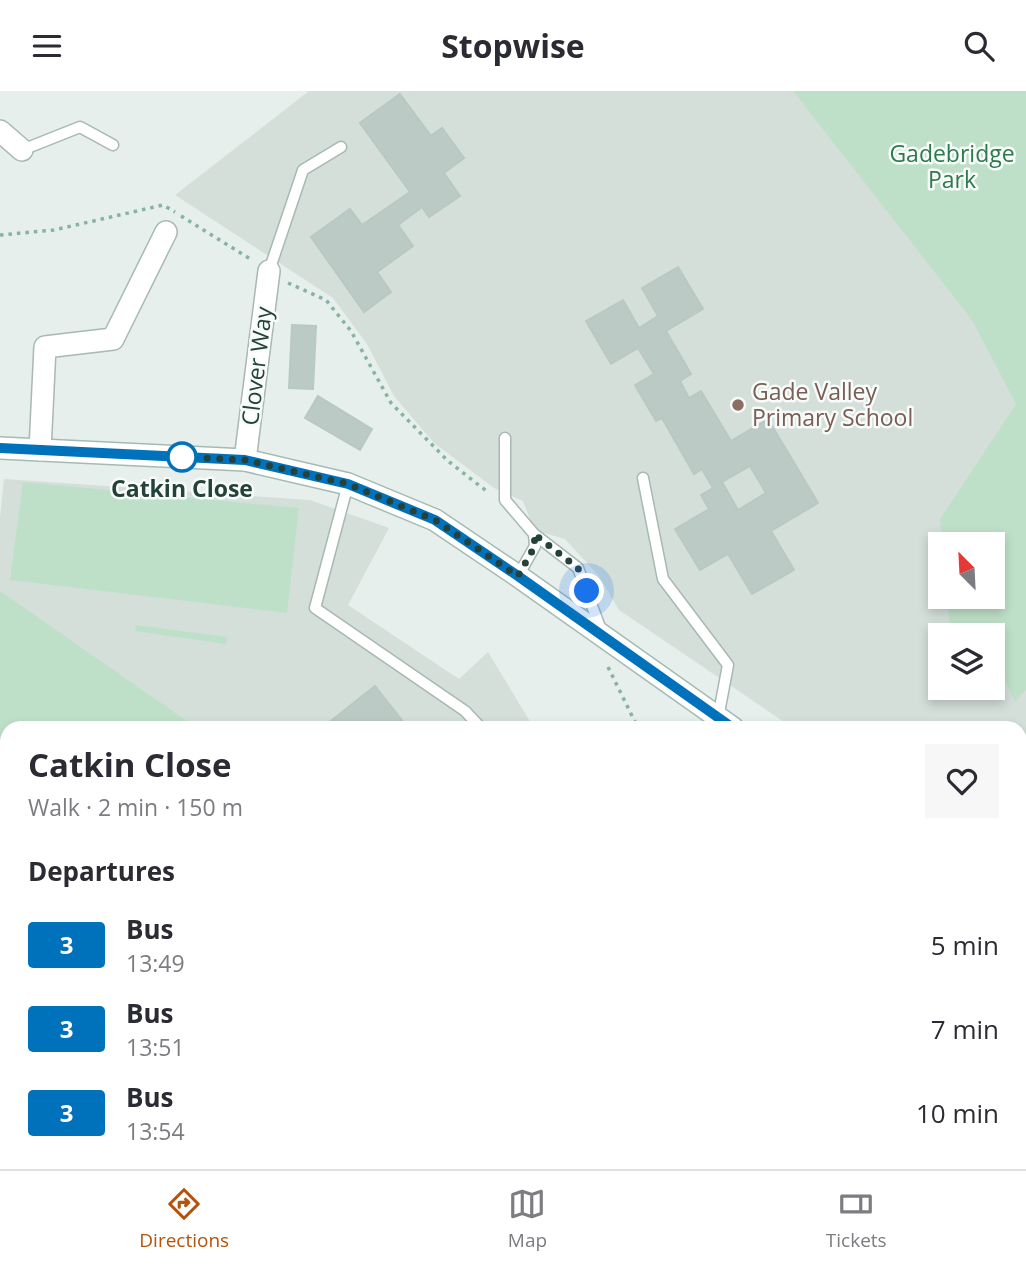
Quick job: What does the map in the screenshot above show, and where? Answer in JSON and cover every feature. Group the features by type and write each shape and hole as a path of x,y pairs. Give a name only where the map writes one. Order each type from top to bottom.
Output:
{"street":[{"path":"0,131 22,150"},
{"path":"40,450 45,347 113,338 166,232"},
{"name":"Clover Way","path":"245,460 270,271"},
{"path":"0,448 245,460 348,484 435,520 722,721"}],"lane":[{"path":"22,150 79,127 113,145"},
{"path":"270,271 303,170 341,147"},
{"path":"505,438 505,500 534,534 578,568 605,637"},
{"path":"643,478 663,579 728,665 725,721"},
{"path":"348,484 315,608 465,711 474,721"},
{"path":"518,576 535,546 534,534"}],"path":[{"path":"0,235 54,230 163,205 288,284 326,300 351,331 391,403 448,461 497,499"},
{"path":"605,637 604,659 635,721"}],"shaded area":[{"name":"Gade Valley Primary School","path":"309,91 793,91 1026,381 1026,721 783,721 619,610 598,575 565,539 534,530 523,501 494,488 434,443 394,396 367,344 333,298 175,195"},
{"path":"4,479 310,500 389,528 348,605 459,679 488,652 530,721 0,721 0,518"}],"green space":[{"name":"Gadebridge Park","path":"793,91 1026,91 1026,690 1015,702 1005,680 1005,623 950,623 948,609 1005,609 1005,532 941,532 940,519 1016,404 972,320"},
{"path":"23,482 299,508 287,613 10,580"},
{"path":"0,591 187,721 0,721"},
{"path":"136,625 227,637 226,644 135,631"}],"building":[{"path":"400,94 431,136 442,128 464,158 444,173 460,196 429,217 422,207 398,225 413,246 377,272 391,292 364,312 311,237 350,209 362,225 410,192 360,123"},
{"path":"678,267 703,309 666,331 691,374 680,381 689,398 701,391 731,441 768,419 818,503 771,531 794,570 752,594 728,554 700,570 675,529 709,509 701,495 713,488 702,469 694,474 662,418 656,421 635,385 654,374 638,348 611,364 586,321 623,300 639,328 658,316 642,288","holes":["750,466 766,493 738,510 722,482"]},
{"path":"292,325 316,326 313,389 289,388"},
{"path":"318,396 372,429 360,450 305,418"},
{"path":"375,686 402,721 331,721"}],"bus line":[{"name":"3","path":"0,448 245,460 348,484 435,520 723,721"}],"place":[{"name":"Gade Valley Primary School","path":"738,405"},
{"name":"Catkin Close","path":"182,457"}],"route":[{"path":"182,457 245,460 348,484 435,520 518,576 535,546 534,534 578,568 587,591"}]}
